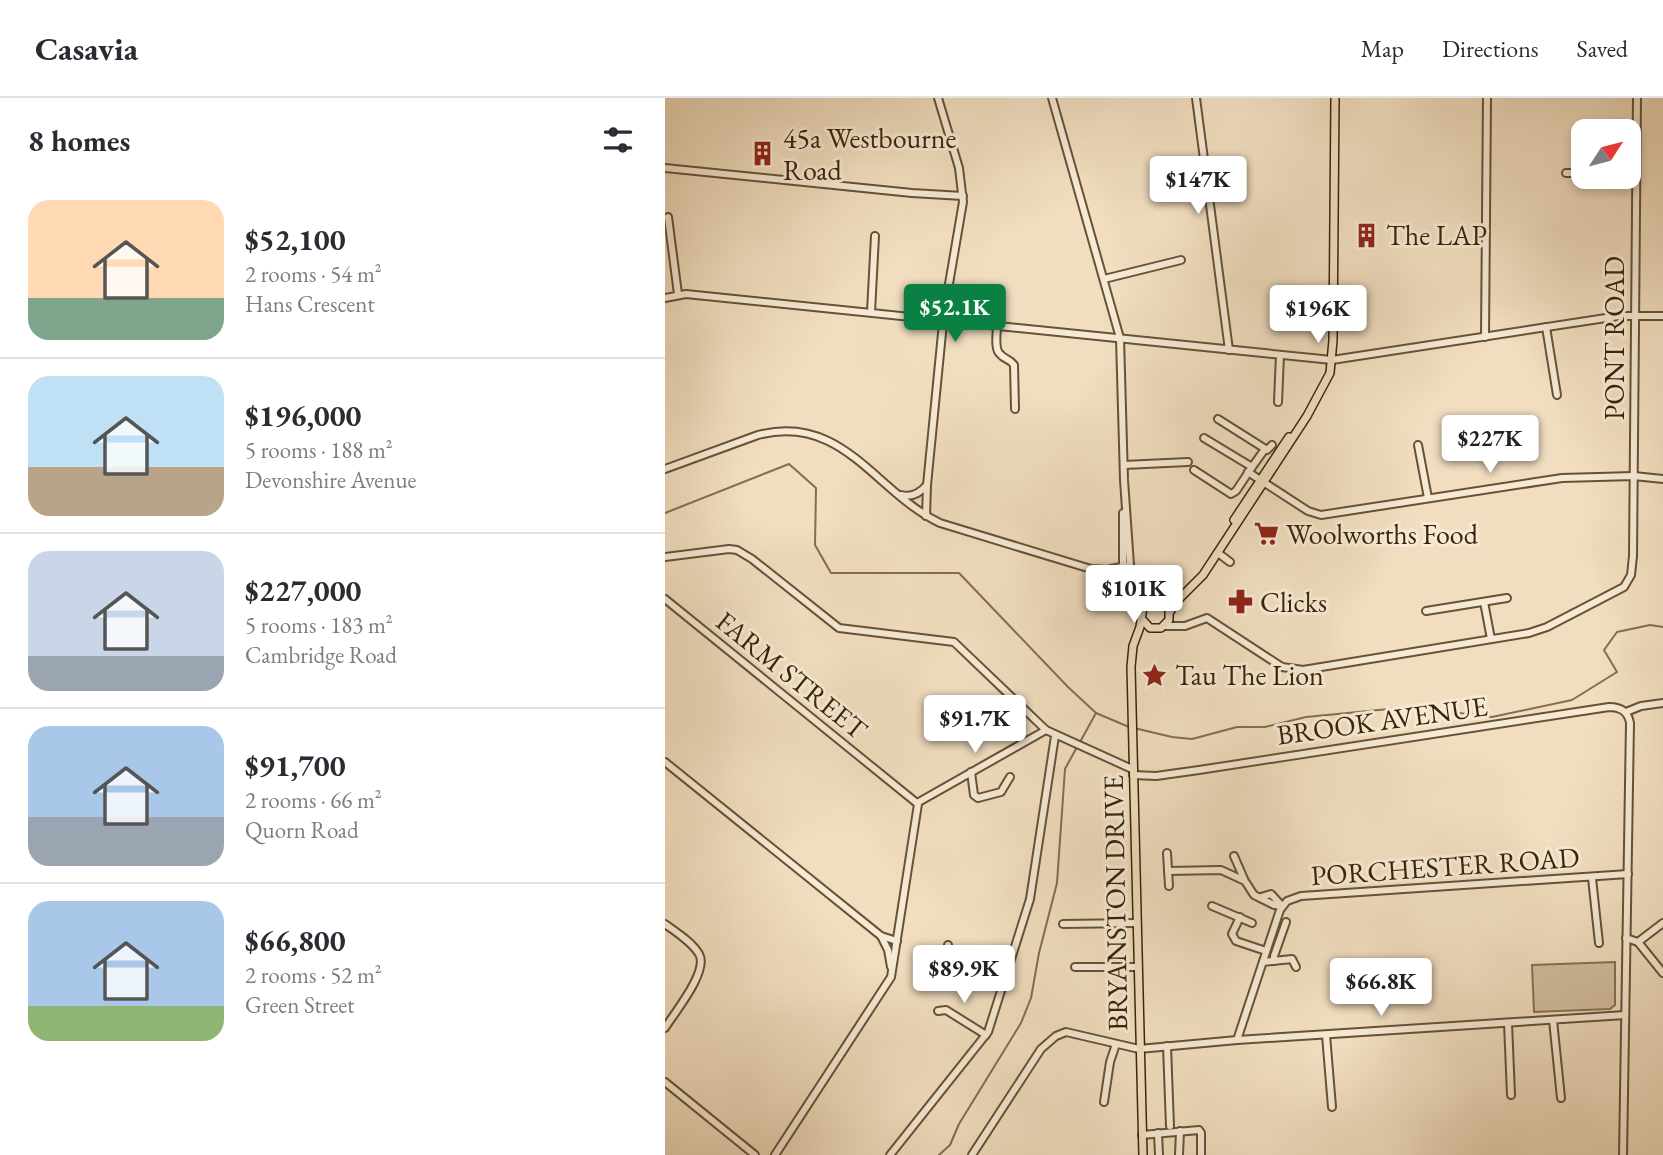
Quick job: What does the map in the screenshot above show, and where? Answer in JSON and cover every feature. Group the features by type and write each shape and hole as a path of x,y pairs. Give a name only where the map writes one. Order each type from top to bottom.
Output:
{"main road":[{"path":"1133,650 1144,635 1161,627 1175,603 1198,581 1327,380 1332,360 1335,98"},
{"path":"1161,627 1146,625 1141,614 1146,603 1176,596 1198,575 1263,482"},
{"path":"1157,600 1167,605 1170,615"},
{"name":"BRYANSTON DRIVE","path":"1141,614 1133,650 1131,704 1143,1155"}],"street":[{"path":"926,516 943,320 963,196 959,168 938,98"},
{"path":"1052,98 1120,338 1126,566 1138,596 1141,614"},
{"path":"1196,98 1229,349"},
{"path":"1485,337 1487,98"},
{"name":"PONT ROAD","path":"1636,119 1637,98"},
{"path":"665,168 963,196"},
{"path":"1566,173 1571,173"},
{"name":"PONT ROAD","path":"1490,639 1529,633 1547,627 1613,595 1625,587 1630,579 1633,556 1634,476 1633,189"},
{"path":"667,217 678,294"},
{"path":"871,312 875,236"},
{"path":"1104,279 1181,260"},
{"path":"665,298 678,294 1332,360 1635,315 1663,316"},
{"path":"997,325 997,350 1014,365 1015,409"},
{"path":"1546,327 1557,396"},
{"path":"1278,402 1280,355"},
{"path":"1219,419 1265,449"},
{"path":"665,469 758,435 796,432 825,440 846,450 926,516 956,529 1091,569 1107,570 1126,566"},
{"path":"1204,438 1263,482 1308,511 1321,515 1562,478 1634,476 1663,479"},
{"path":"1194,470 1231,494 1236,491 1265,449 1272,445"},
{"path":"1418,445 1428,498"},
{"path":"1123,465 1188,462"},
{"path":"896,493 912,496 927,485"},
{"name":"BROOK AVENUE","path":"665,557 737,550 839,628 951,641 1055,736 1133,772 1156,776 1609,707 1626,712 1641,706 1663,703"},
{"path":"1218,553 1230,562"},
{"path":"1126,566 1138,588 1157,600"},
{"path":"1426,611 1507,598"},
{"name":"FARM STREET","path":"665,599 917,803"},
{"path":"1161,627 1185,626 1207,618 1282,667 1295,670 1490,639 1484,602"},
{"path":"1170,615 1185,626"},
{"path":"1623,1155 1630,723 1626,712"},
{"path":"775,1155 888,984 917,803 1047,730"},
{"path":"890,1155 986,1035 1030,900 1055,736"},
{"path":"665,762 881,936 897,941"},
{"path":"971,772 974,795 978,798 1002,792 1010,777"},
{"path":"1167,853 1169,886"},
{"path":"1234,856 1254,895 1261,897 1271,894 1282,906"},
{"path":"1168,871 1218,870 1245,881"},
{"name":"PORCHESTER ROAD","path":"1237,1040 1282,906 1287,901 1301,896 1628,874"},
{"path":"1592,877 1599,943"},
{"path":"1212,906 1252,923"},
{"path":"1240,917 1232,934 1233,938 1266,951"},
{"path":"1275,961 1274,956 1286,922"},
{"path":"1063,924 1136,923"},
{"path":"1638,942 1663,923"},
{"path":"665,924 698,952 702,964 699,974 665,1028"},
{"path":"881,936 888,950 892,972"},
{"path":"1626,938 1638,942 1663,974"},
{"path":"948,945 948,962 954,968 1007,977"},
{"path":"1263,962 1292,960 1296,967"},
{"path":"1075,967 1137,967"},
{"path":"938,1011 946,1010 986,1035"},
{"path":"972,1155 1050,1039 1066,1032 1139,1049 1237,1040 1625,1016"},
{"path":"1553,1020 1561,1098"},
{"path":"1508,1023 1511,1095"},
{"path":"1326,1035 1332,1107"},
{"path":"1104,1102 1110,1062 1116,1044"},
{"path":"1167,1046 1170,1126"},
{"path":"665,1082 755,1155"},
{"path":"1179,1155 1180,1131"},
{"path":"1142,1135 1200,1131 1201,1155"},
{"path":"1159,1133 1159,1155"}],"shaded area":[{"path":"1615,962 1615,1005 1610,1009 1534,1012 1532,965"}],"waterway":[{"path":"665,513 789,464 816,488 815,545 831,573 959,573 1096,713 1129,727"},
{"path":"1134,728 1192,739 1237,727 1265,727 1306,717 1410,707 1492,717 1572,700 1617,672 1604,650 1617,632 1650,625 1663,627"},
{"path":"1080,742 1096,713"},
{"path":"939,1155 950,1145 959,1124 1021,1023 1031,998 1039,953 1057,883 1065,769 1077,747"}],"place":[{"name":"45a Westbourne Road","path":"763,154"},
{"name":"The LAP","path":"1366,235"},
{"name":"Woolworths Food","path":"1266,534"},
{"name":"Clicks","path":"1240,602"},
{"name":"Tau The Lion","path":"1155,675"}]}
